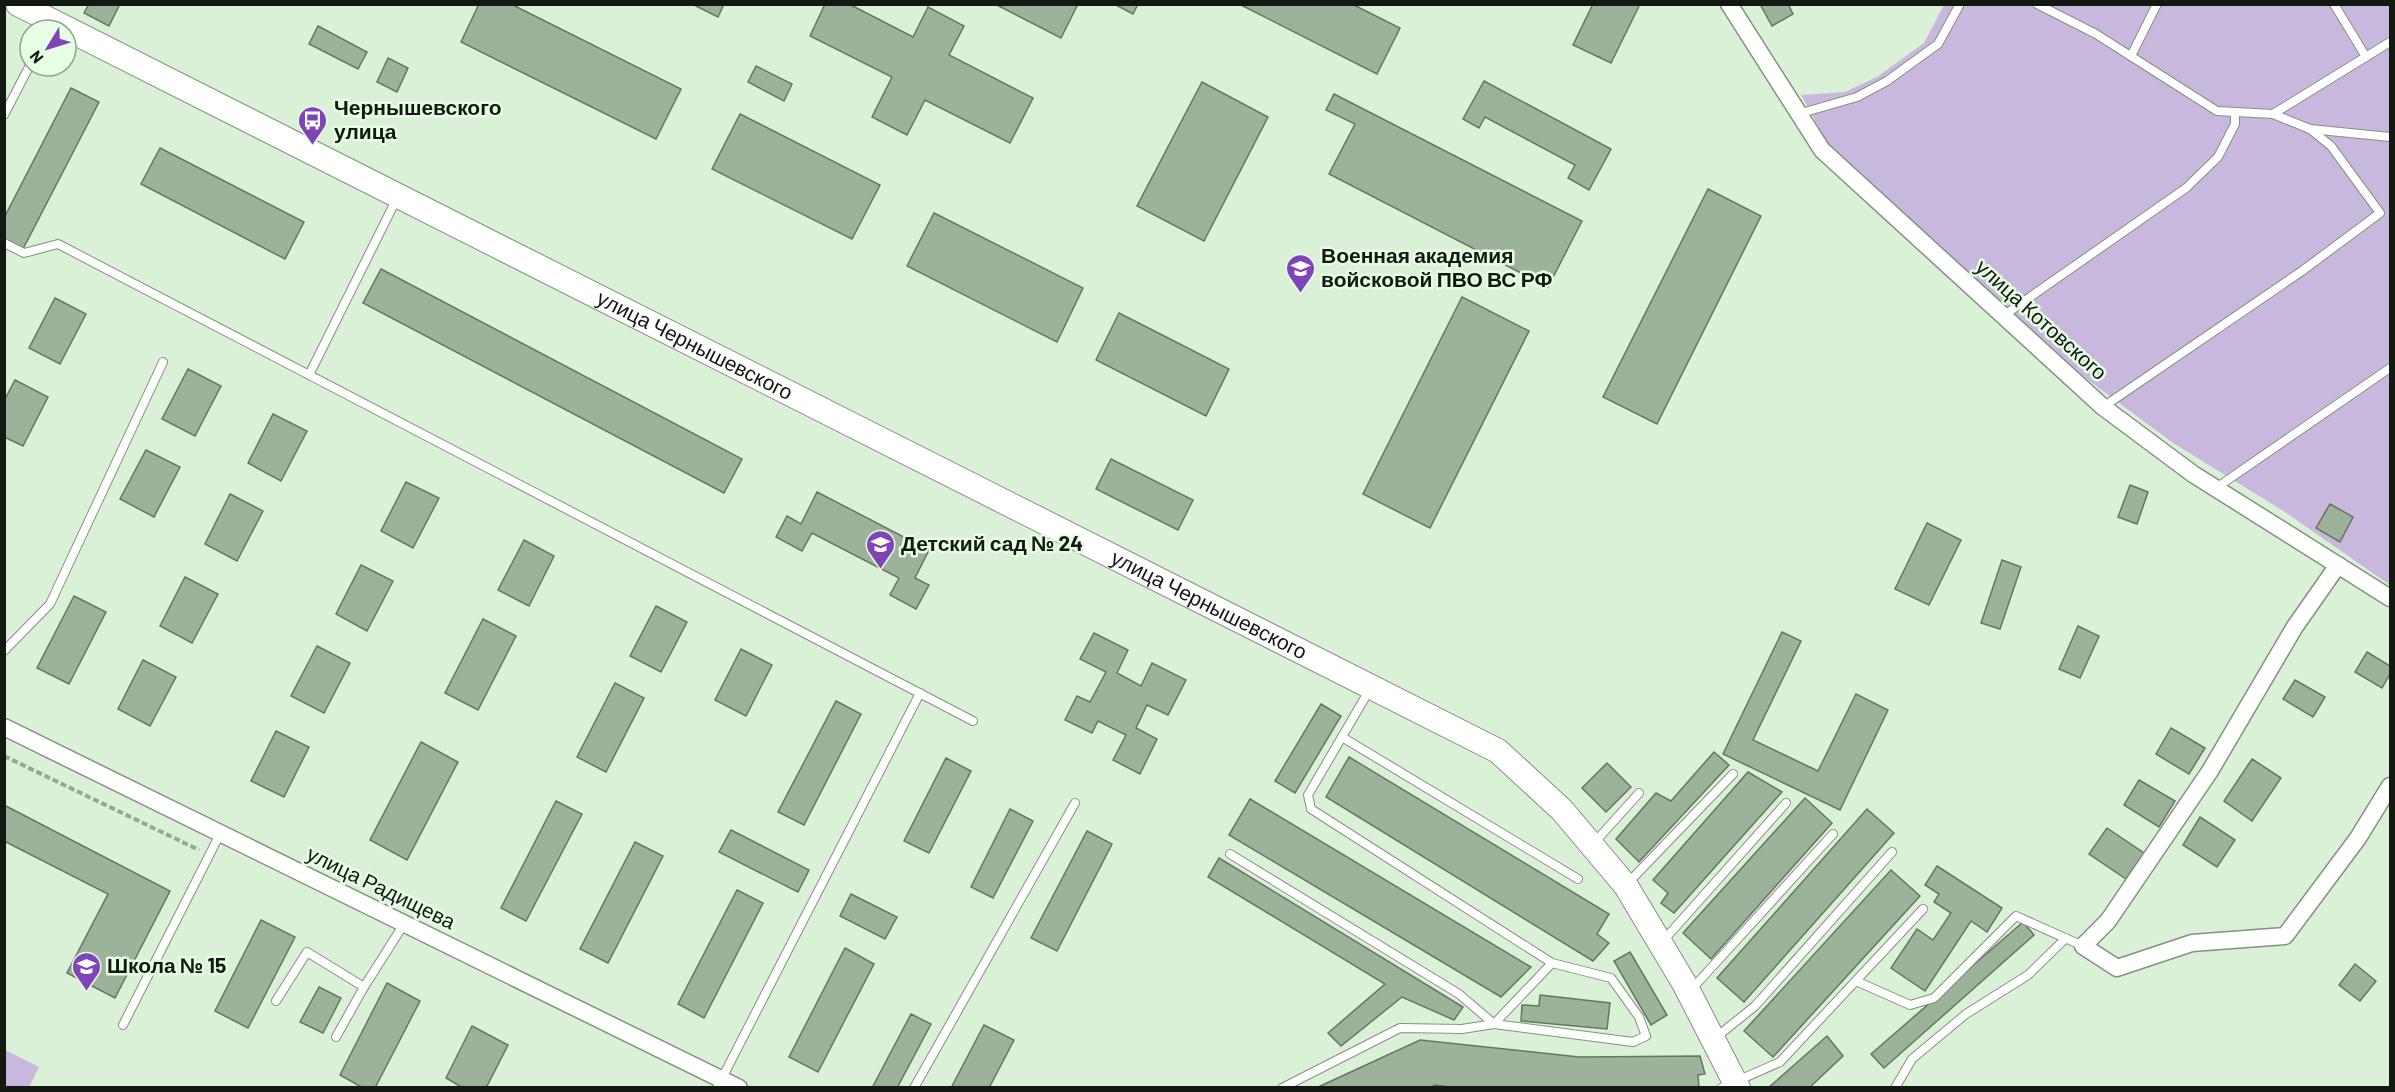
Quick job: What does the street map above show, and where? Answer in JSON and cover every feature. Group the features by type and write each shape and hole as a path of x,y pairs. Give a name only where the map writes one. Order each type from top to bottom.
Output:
{"street":[{"name":"улица Чернышевского","path":"18,4 38,18"},
{"name":"улица Котовского","path":"1729,4 1822,150 2103,407 2193,474 2391,598"},
{"name":"улица Чернышевского","path":"78,40 398,195 1498,751 1562,810 1626,886 1714,1040 1732,1086"},
{"path":"2338,565 2294,628 2210,771 2108,921 2083,945 2117,968 2192,943 2285,936 2358,838 2391,786"},
{"name":"улица Радищева","path":"4,727 720,1083 739,1088"}],"lane":[{"path":"1798,114 1857,97 1887,81 1938,44 1960,4"},
{"path":"2037,4 2096,34 2217,111 2273,114 2310,129 2391,137"},
{"path":"2131,56 2157,4"},
{"path":"2334,4 2366,57"},
{"path":"2273,114 2391,42"},
{"path":"4,115 23,78"},
{"path":"2002,316 2186,188 2218,157 2235,124 2235,112"},
{"path":"2103,407 2302,271 2380,213 2331,146 2310,129"},
{"path":"309,375 398,195"},
{"path":"4,243 24,253 58,244 973,721"},
{"path":"4,651 50,604 163,362"},
{"path":"2216,488 2391,368"},
{"path":"1282,1088 1400,1028 1462,1029 1494,1024 1633,1042 1646,1036 1639,1017 1611,978 1552,963 1311,809 1308,795 1372,686"},
{"path":"720,1083 920,693"},
{"path":"1342,737 1578,879"},
{"path":"1626,886 1733,774"},
{"path":"1592,846 1639,793"},
{"path":"914,1088 1075,803"},
{"path":"1660,943 1786,803"},
{"path":"123,1025 220,834"},
{"path":"1689,993 1833,834"},
{"path":"1714,1040 1755,1006 1892,852"},
{"path":"1230,854 1459,994 1494,1024"},
{"path":"1732,1086 1780,1062 1923,909"},
{"path":"1856,981 1910,1005 1934,998 2016,916 2083,945"},
{"path":"336,1037 404,924"},
{"path":"1895,1088 1912,1059 1966,1014 2028,975 2066,938"},
{"path":"276,1001 307,952 364,987"},
{"path":"1494,1024 1552,963"}],"path":[{"path":"4,756 210,856"}],"shaded area":[{"path":"1944,5 2390,5 2390,585 2282,510 2173,443 2072,368 1828,144 1801,95 1845,92 1877,77 1924,43"},
{"path":"5,1050 39,1067 29,1087 5,1087"}],"building":[{"path":"89,4 120,4 109,26 84,13"},
{"path":"479,4 511,4 681,89 656,139 461,42"},
{"path":"692,4 724,4 718,17"},
{"path":"825,4 849,4 913,37 928,7 964,26 949,55 1033,98 1010,143 925,100 907,135 872,117 892,77 810,36"},
{"path":"995,4 1078,4 1061,38"},
{"path":"1114,4 1138,4 1133,14"},
{"path":"1239,4 1352,4 1400,28 1377,74"},
{"path":"1593,4 1640,4 1611,63 1573,45"},
{"path":"1760,4 1788,4 1793,14 1772,26"},
{"path":"318,26 367,52 358,69 309,44"},
{"path":"388,58 408,68 397,92 377,82"},
{"path":"756,66 792,84 784,101 748,82"},
{"path":"1484,81 1611,149 1589,190 1568,178 1575,165 1485,117 1479,128 1463,119"},
{"path":"1202,82 1268,117 1204,241 1137,206"},
{"path":"71,88 99,102 23,249 4,240 4,218"},
{"path":"1334,94 1582,221 1548,287 1329,174 1355,124 1326,110"},
{"path":"740,114 880,185 852,239 712,169"},
{"path":"160,148 304,222 285,259 141,184"},
{"path":"1708,189 1761,216 1657,424 1603,397"},
{"path":"934,213 1083,288 1057,342 907,266"},
{"path":"381,269 742,459 724,493 363,303"},
{"path":"1462,297 1529,331 1430,528 1363,494"},
{"path":"55,298 86,314 60,364 29,348"},
{"path":"1119,313 1229,369 1206,416 1096,360"},
{"path":"188,369 221,386 195,436 162,419"},
{"path":"15,380 48,397 23,446 4,437 4,401"},
{"path":"273,414 307,431 281,481 248,463"},
{"path":"146,450 180,467 154,517 120,499"},
{"path":"1111,459 1193,500 1178,530 1096,489"},
{"path":"406,482 439,498 413,548 381,531"},
{"path":"2130,485 2148,492 2137,524 2118,517"},
{"path":"817,492 929,550 915,578 929,585 916,609 890,595 899,578 812,533 802,551 776,537 787,516 801,524"},
{"path":"230,494 263,511 237,561 205,544"},
{"path":"2330,504 2353,517 2340,542 2316,528"},
{"path":"1927,523 1961,540 1929,605 1895,589"},
{"path":"524,540 554,556 529,606 498,590"},
{"path":"2002,560 2021,567 2000,629 1981,623"},
{"path":"361,565 393,581 367,631 336,614"},
{"path":"185,577 218,594 192,643 160,626"},
{"path":"74,596 106,612 69,684 37,668"},
{"path":"656,606 687,622 661,672 630,656"},
{"path":"483,619 516,636 478,710 445,693"},
{"path":"2078,626 2099,636 2080,678 2059,669"},
{"path":"1782,632 1801,641 1753,740 1818,771 1856,694 1888,710 1840,810 1723,754"},
{"path":"1094,633 1128,650 1117,673 1141,686 1152,663 1186,680 1168,715 1147,705 1136,728 1157,739 1140,774 1113,760 1126,735 1098,721 1092,733 1065,720 1077,696 1090,702 1106,672 1080,659"},
{"path":"317,646 350,663 324,713 291,696"},
{"path":"741,649 772,665 746,716 715,700"},
{"path":"2367,652 2390,666 2390,674 2382,688 2355,672"},
{"path":"143,660 176,677 150,726 118,709"},
{"path":"2295,680 2325,697 2313,717 2283,699"},
{"path":"615,683 644,698 606,772 577,757"},
{"path":"836,701 861,714 804,825 778,812"},
{"path":"1321,704 1341,716 1295,793 1275,781"},
{"path":"2171,728 2205,748 2189,774 2156,754"},
{"path":"276,731 309,747 284,797 251,781"},
{"path":"421,742 458,762 407,860 370,840"},
{"path":"1714,752 1729,765 1639,862 1616,839 1656,793 1671,801"},
{"path":"1349,757 1609,914 1597,934 1609,943 1593,961 1326,797"},
{"path":"946,758 971,771 929,853 904,841"},
{"path":"2252,759 2281,778 2252,821 2224,801"},
{"path":"1607,763 1631,787 1606,812 1582,788"},
{"path":"1748,772 1782,792 1674,913 1661,903 1668,893 1653,880"},
{"path":"2139,780 2175,801 2159,827 2124,805"},
{"path":"1805,798 1832,823 1711,959 1683,933"},
{"path":"1250,799 1531,967 1501,997 1229,835"},
{"path":"556,801 582,814 526,921 501,908"},
{"path":"4,805 170,891 115,998 67,973 108,894 4,841"},
{"path":"1010,809 1033,821 993,898 971,887"},
{"path":"1867,809 1894,833 1744,1002 1717,978"},
{"path":"2200,817 2235,840 2217,867 2183,845"},
{"path":"2107,828 2144,853 2126,879 2089,854"},
{"path":"731,830 809,870 798,892 719,852"},
{"path":"1087,831 1112,844 1057,951 1031,938"},
{"path":"635,842 663,856 608,963 580,949"},
{"path":"1219,858 1463,1007 1454,1020 1402,997 1341,1046 1328,1033 1385,984 1208,877"},
{"path":"1937,866 2002,908 1987,932 1971,921 1925,991 1891,968 1917,929 1933,940 1951,913 1934,902 1939,894 1925,885"},
{"path":"1891,870 1920,896 1773,1057 1744,1031"},
{"path":"737,890 763,903 704,1018 678,1004"},
{"path":"851,894 897,917 885,939 840,916"},
{"path":"261,920 295,937 248,1028 215,1011"},
{"path":"2023,922 2034,935 1884,1068 1871,1054"},
{"path":"845,948 874,964 818,1072 789,1057"},
{"path":"1630,952 1667,1015 1651,1025 1614,961"},
{"path":"2355,964 2376,981 2360,1001 2339,985"},
{"path":"387,983 420,1001 375,1088 363,1088 340,1075"},
{"path":"319,987 341,998 323,1033 300,1022"},
{"path":"1540,995 1610,1003 1607,1029 1521,1021 1522,1005 1539,1006"},
{"path":"911,1014 931,1024 897,1088 872,1088"},
{"path":"984,1025 1014,1040 989,1088 951,1088"},
{"path":"472,1026 508,1045 486,1088 463,1088 446,1078"},
{"path":"1827,1036 1843,1056 1809,1088 1768,1088"},
{"path":"1420,1040 1579,1057 1700,1056 1705,1074 1698,1075 1699,1088 1458,1088 1435,1085 1430,1088 1316,1088"}],"place":[{"name":"Чернышевского улица","path":"313,146"},
{"name":"Военная академия войсковой ПВО ВС РФ","path":"1300,294"},
{"name":"Детский сад № 24","path":"880,570"},
{"name":"Школа № 15","path":"86,992"}]}
